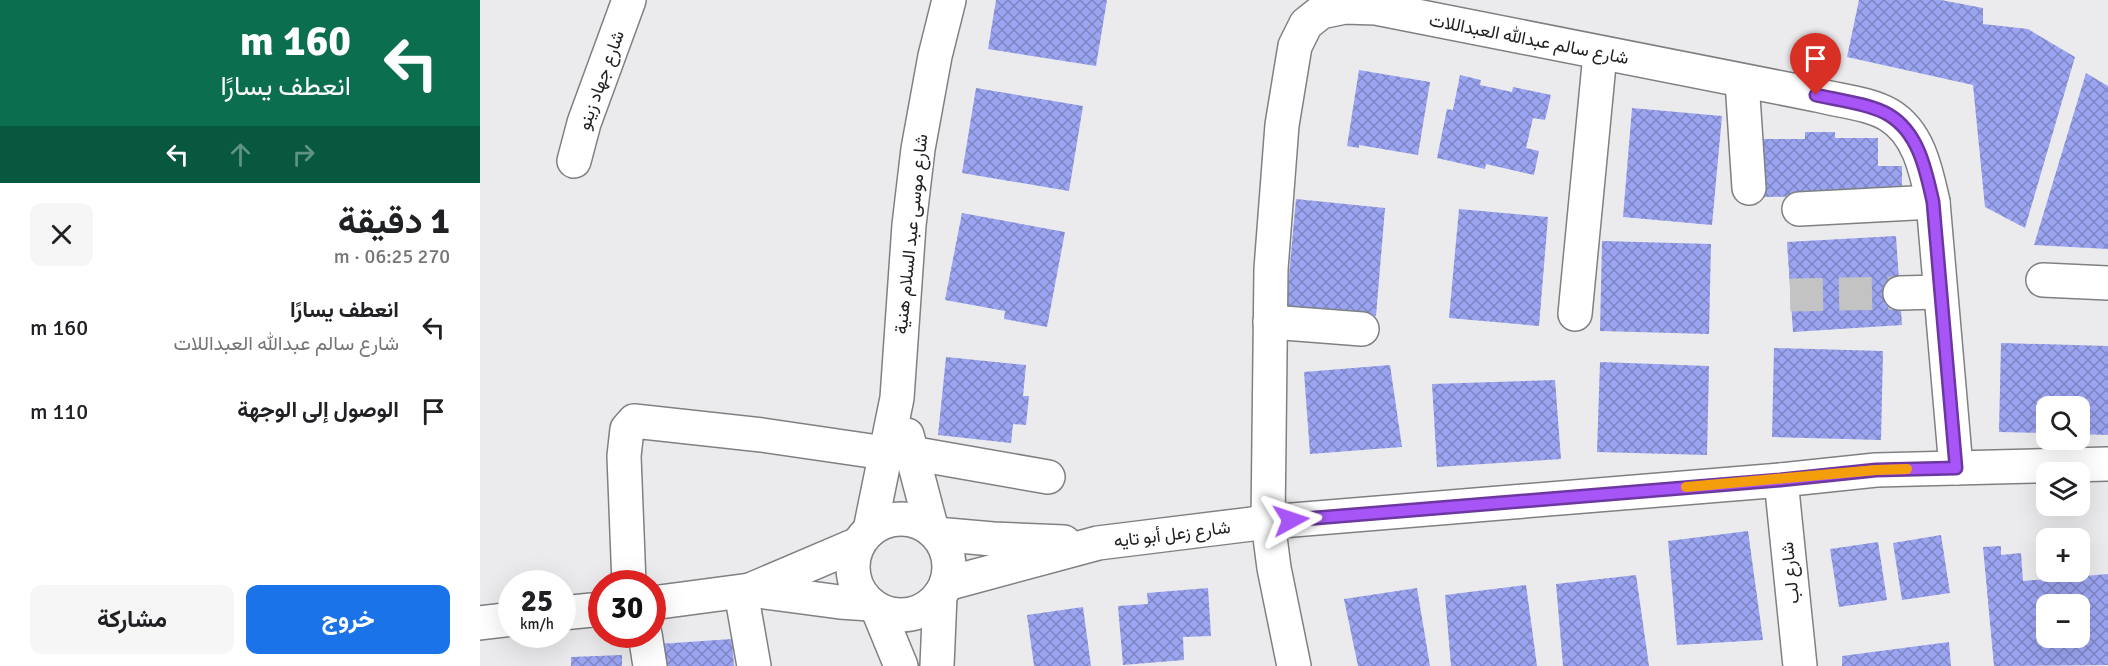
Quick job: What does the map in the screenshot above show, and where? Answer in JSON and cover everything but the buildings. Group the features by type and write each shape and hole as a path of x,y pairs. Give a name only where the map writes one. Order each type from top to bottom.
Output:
{"street":[{"name":"شارع جهاد زينو","path":"574,161 584,123 629,0"},
{"name":"شارع موسى عبد السلام هنية","path":"864,537 898,453 897,398 909,225 918,149 935,56 949,0"},
{"name":"شارع سالم عبدالله العبداللات","path":"1294,666 1274,568 1268,522 1271,269 1281,125 1295,46 1306,24 1321,12 1345,7 1376,8 1816,95 1867,107 1889,115 1904,128 1914,143 1926,168 1933,202 1956,468"},
{"path":"1575,314 1600,54"},
{"path":"1742,81 1749,188"},
{"path":"1799,209 1933,202"},
{"path":"2043,280 2108,283"},
{"path":"1900,293 1940,292"},
{"path":"1270,322 1362,329"},
{"path":"628,570 624,456 627,429 634,421 898,453 1048,477"},
{"name":"شارع موسى عبد السلام هنية","path":"898,453 934,532"},
{"name":"شارع زعل أبو تايه","path":"934,532 993,539 1098,543 1268,522 1876,470 2108,464"},
{"name":"شارع لب","path":"1780,480 1800,666"},
{"path":"746,591 864,537 885,522 901,519 918,522 934,532 944,546 949,560 949,574 943,590 937,666"},
{"path":"864,537 853,560 853,576 860,592 874,607 901,666"},
{"name":"شارع زعل أبو تايه","path":"943,590 1098,543"},
{"path":"666,601 746,591 874,607 894,615 912,614 928,608 943,590"},
{"path":"746,591 754,666"},
{"path":"647,648 650,666"}],"tunnel":[{"path":"1790,295 1900,293"}],"slow traffic":[{"path":"1686,487 1907,469"}],"route":[{"path":"1291,520 1876,470 1956,468 1933,202 1926,168 1904,128 1889,115 1867,107 1816,95"}]}
